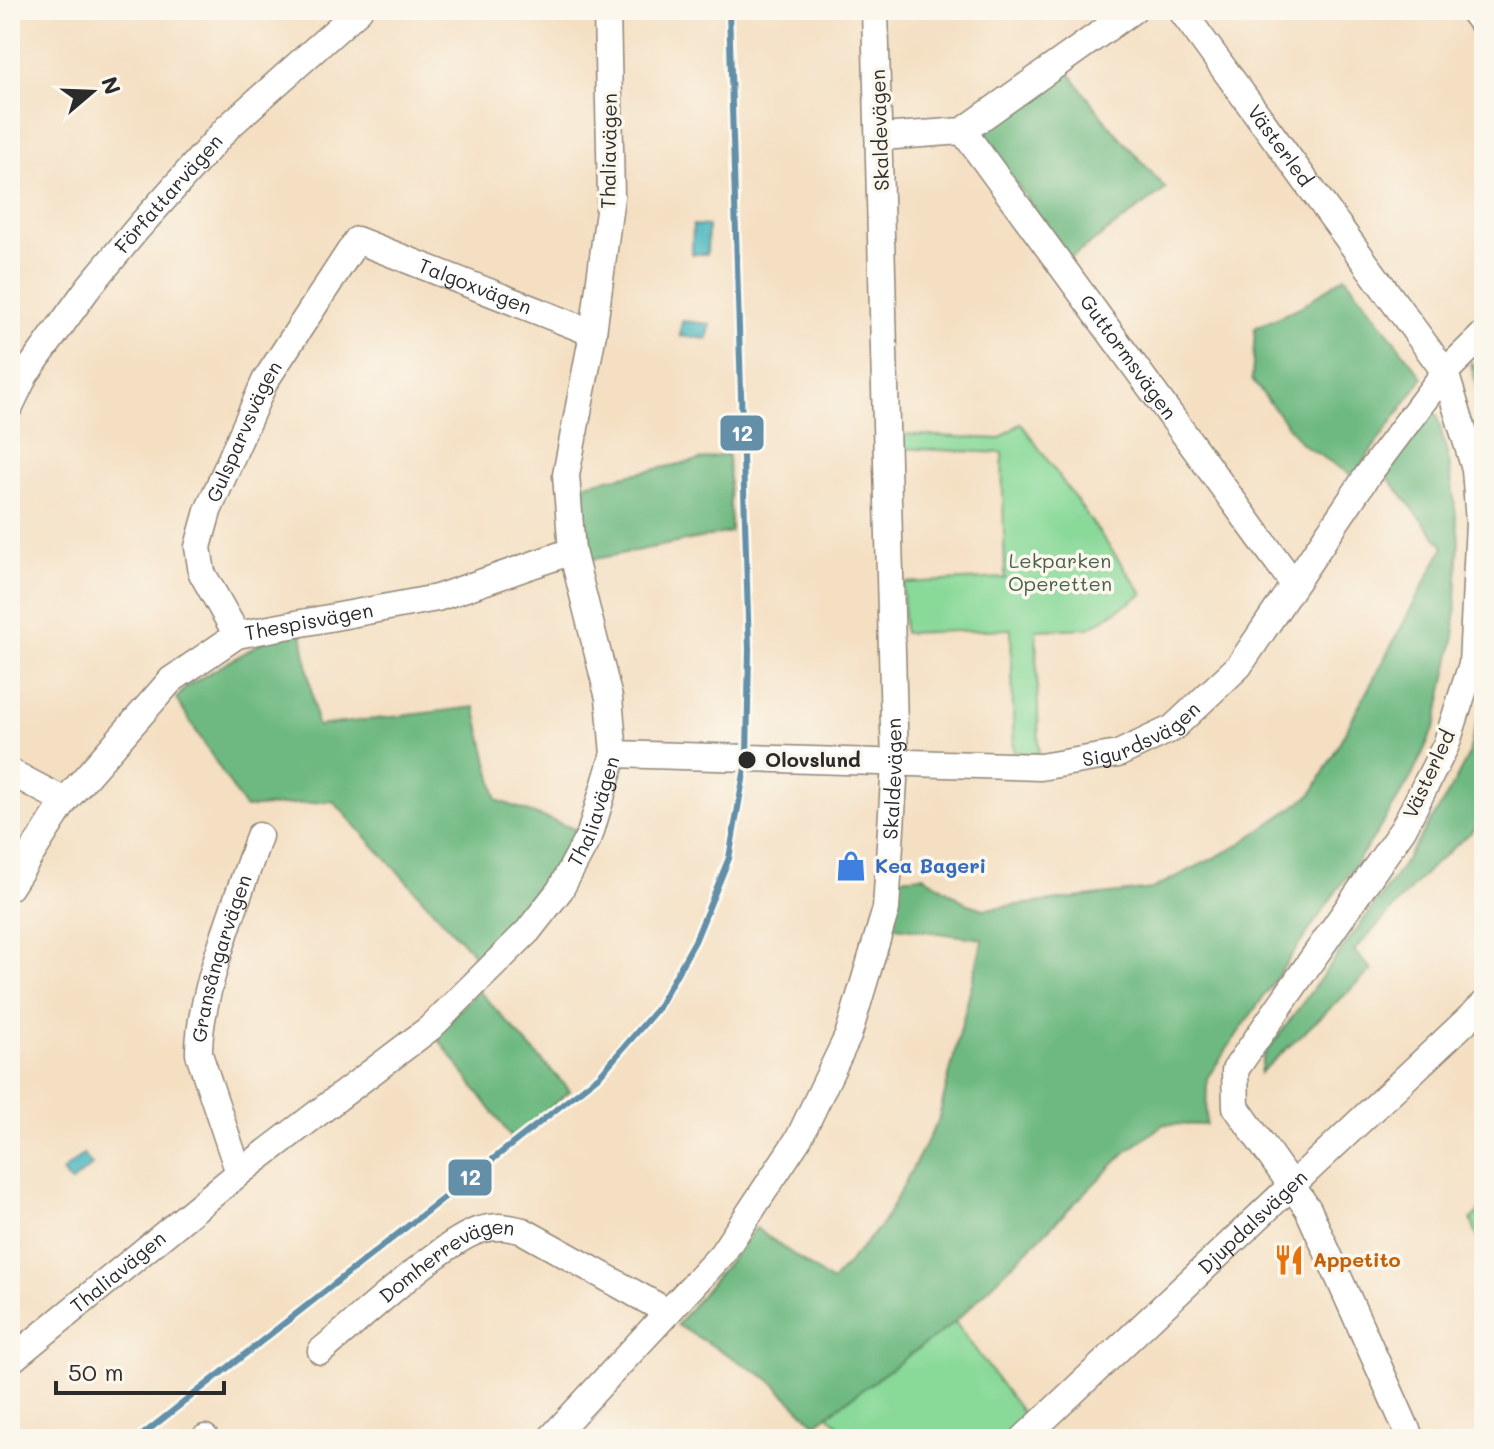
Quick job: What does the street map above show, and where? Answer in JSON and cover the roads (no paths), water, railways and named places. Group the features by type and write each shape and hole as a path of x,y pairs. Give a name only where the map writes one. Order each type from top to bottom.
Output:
{"street":[{"name":"Författarvägen","path":"10,406 43,350 137,229 228,127 359,10"},
{"name":"Thaliavägen","path":"10,1361 239,1173 430,1028 528,931 560,890 590,834 614,754 609,698 572,551 566,475 593,333 611,196 607,10"},
{"name":"Skaldevägen","path":"550,1439 722,1254 799,1138 848,1036 886,909 895,764 881,137 875,10"},
{"path":"881,137 963,131 1133,10"},
{"name":"Västerled","path":"1181,10 1445,372 1475,469 1479,567 1472,664 1446,745 1403,829 1235,1070 1236,1107 1308,1209 1411,1439"},
{"name":"Guttormsvägen","path":"963,131 1293,583"},
{"name":"Talgoxvägen","path":"357,240 593,333"},
{"name":"Gulsparvsvägen","path":"237,635 202,573 198,547 208,511 265,381 357,240"},
{"name":"Sigurdsvägen","path":"614,754 1040,767 1118,754 1173,728 1239,666 1367,476 1445,372 1484,334"},
{"name":"Thespisvägen","path":"10,887 65,801 171,680 237,635 437,598 572,551"},
{"path":"10,772 65,801"},
{"name":"Gransångarvägen","path":"239,1173 199,1054 199,1037 223,945 259,836"},
{"name":"Djupdalsvägen","path":"1023,1439 1484,1004"},
{"name":"Domherrevägen","path":"321,1351 453,1244 478,1230 501,1226 523,1231 668,1312"}],"water":[{"path":"693,225 708,226 707,254 692,254"},
{"path":"682,321 710,324 708,339 680,336"},
{"path":"83,1154 92,1165 71,1183 62,1172"}],"place":[{"name":"Olovslund","path":"747,760"},
{"name":"Kea Bageri","path":"851,866"},
{"name":"Appetito","path":"1289,1260"}],"park label":[{"name":"Lekparken Operetten","path":"1060,572"}]}
